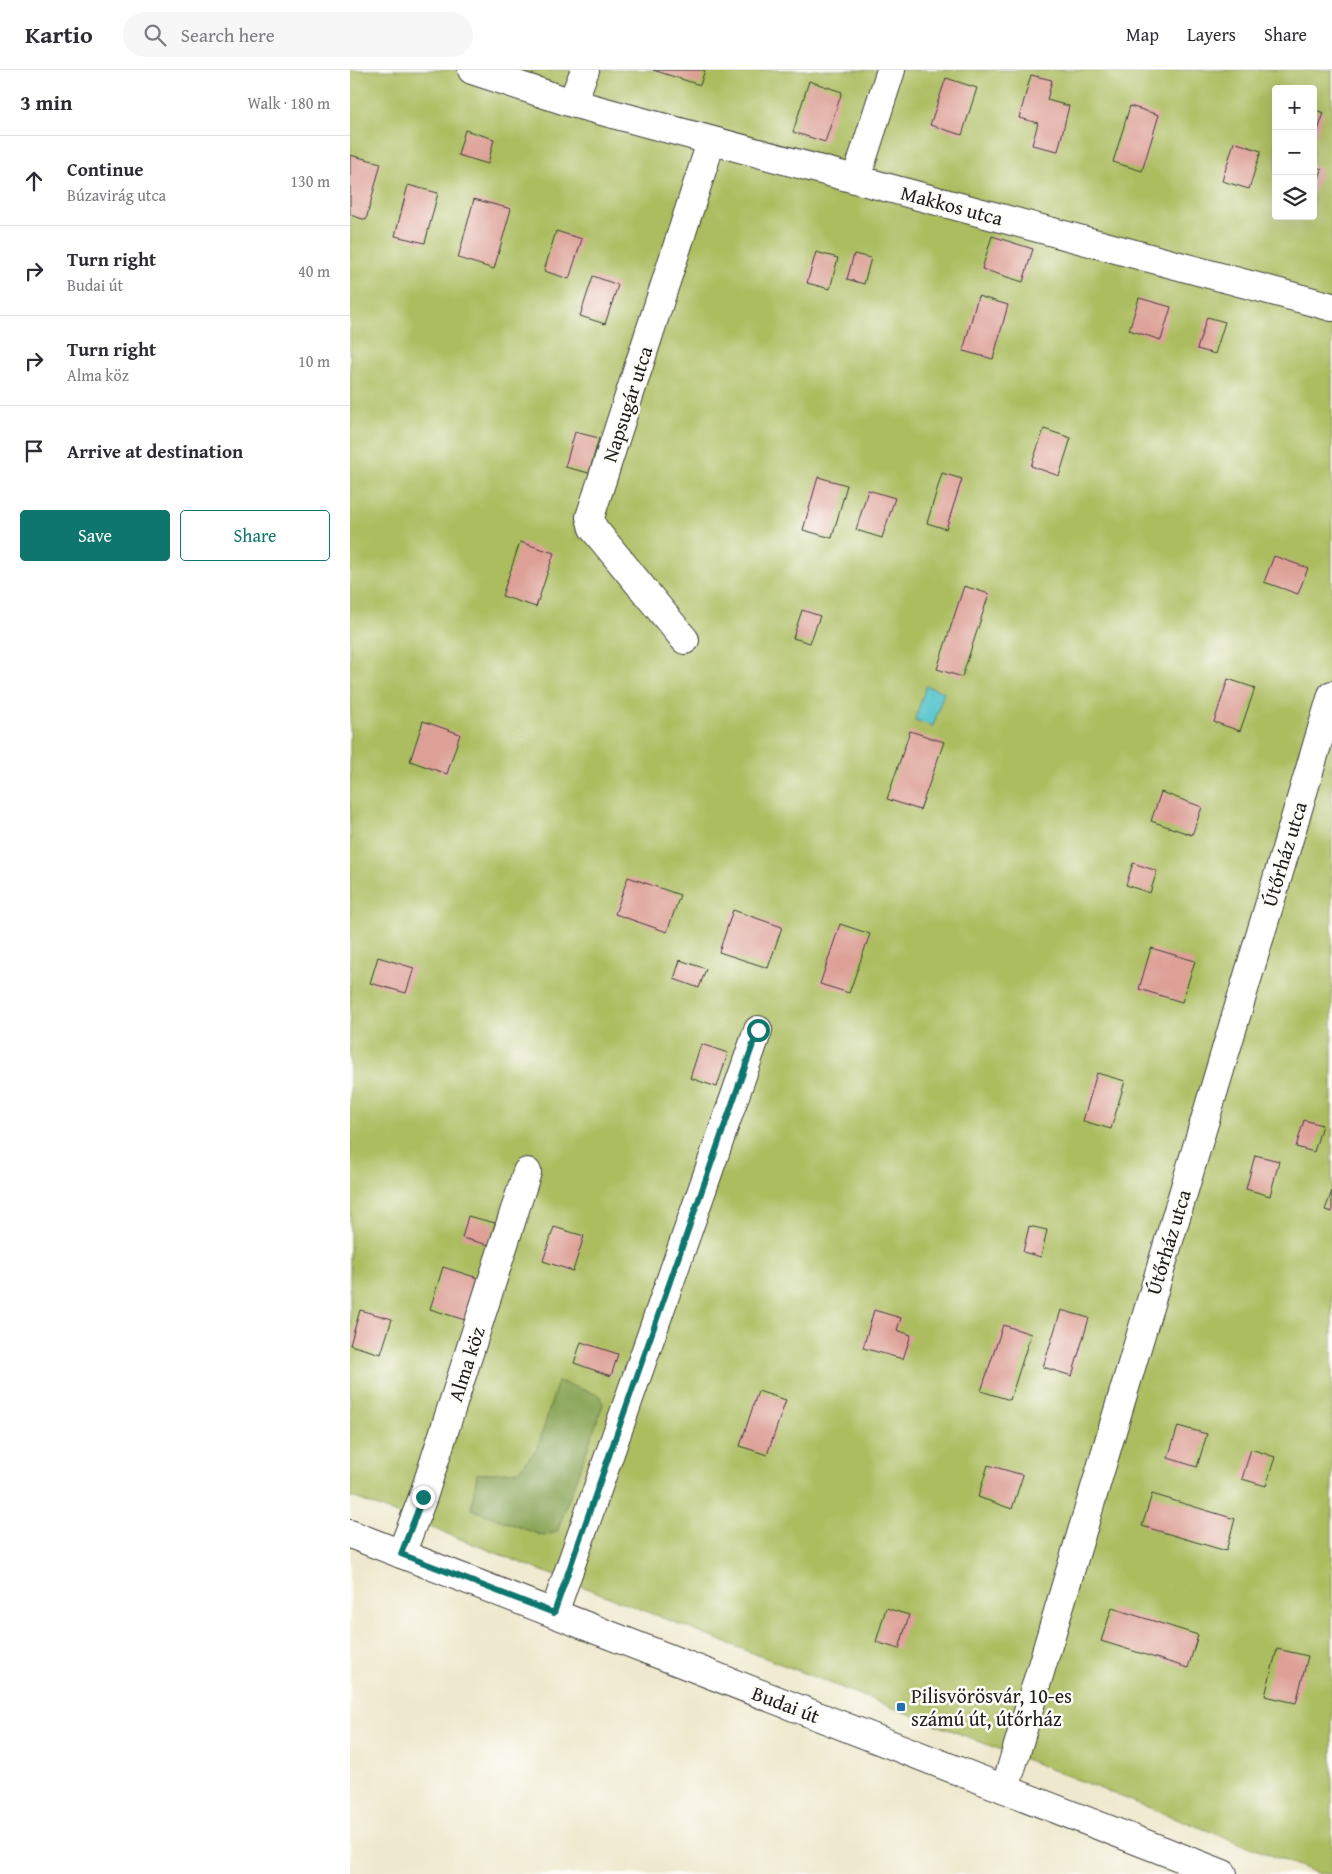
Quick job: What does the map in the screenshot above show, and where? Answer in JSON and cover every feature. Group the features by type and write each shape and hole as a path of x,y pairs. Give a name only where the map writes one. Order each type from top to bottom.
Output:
{"street":[{"name":"Makkos utca","path":"472,70 572,103 711,142 1332,307"},
{"path":"572,103 585,70"},
{"path":"856,179 891,70"},
{"name":"Napsugár utca","path":"685,640 593,528 590,517 711,142"},
{"name":"Útőrház utca","path":"1005,1790 1332,695"},
{"path":"554,1613 758,1030"},
{"name":"Alma köz","path":"401,1554 423,1497 527,1172"},
{"name":"Budai út","path":"350,1534 1223,1874"}],"green space":[{"path":"350,70 1332,70 1332,1874 1319,1874 350,1496"},
{"path":"558,1381 601,1396 603,1405 557,1532 543,1536 471,1509 477,1474 518,1471 537,1449"}],"water":[{"path":"926,686 944,692 933,726 915,720"}],"building":[{"path":"653,70 705,70 700,85"},
{"path":"1031,75 1052,80 1047,100 1069,106 1058,151 1032,145 1038,123 1019,118"},
{"path":"946,78 977,88 962,135 930,125"},
{"path":"809,81 842,92 825,142 793,132"},
{"path":"1130,106 1159,115 1142,171 1113,162"},
{"path":"1317,110 1324,113 1317,133"},
{"path":"465,130 494,139 488,164 458,155"},
{"path":"1234,142 1261,151 1249,189 1222,181"},
{"path":"350,155 381,163 366,220 350,215"},
{"path":"1317,167 1322,169 1317,185"},
{"path":"408,185 438,193 425,243 395,236"},
{"path":"474,199 511,209 494,269 458,258"},
{"path":"556,231 582,239 569,279 544,271"},
{"path":"992,236 1033,249 1023,282 982,269"},
{"path":"816,252 838,258 830,289 807,283"},
{"path":"854,254 871,258 864,284 847,279"},
{"path":"593,276 618,285 605,324 580,316"},
{"path":"978,296 1008,305 993,359 963,351"},
{"path":"1139,298 1171,307 1161,340 1129,330"},
{"path":"1207,317 1225,322 1215,354 1197,349"},
{"path":"1044,429 1071,438 1059,476 1031,466"},
{"path":"575,432 599,438 589,473 565,467"},
{"path":"942,473 962,479 946,529 927,523"},
{"path":"818,477 847,485 832,538 803,530"},
{"path":"868,490 895,498 882,538 856,530"},
{"path":"520,542 554,553 536,607 502,596"},
{"path":"1274,556 1308,568 1298,594 1264,582"},
{"path":"964,586 989,594 962,677 937,669"},
{"path":"802,610 820,616 810,643 793,638"},
{"path":"1228,679 1255,688 1240,731 1214,722"},
{"path":"423,721 460,734 447,774 410,761"},
{"path":"910,731 944,742 920,810 887,799"},
{"path":"1161,792 1202,807 1192,835 1151,821"},
{"path":"1133,863 1157,871 1150,893 1126,885"},
{"path":"628,877 680,895 667,932 615,914"},
{"path":"733,910 782,927 768,968 719,952"},
{"path":"840,924 870,934 849,993 820,984"},
{"path":"1151,948 1195,961 1182,1002 1139,989"},
{"path":"378,957 414,968 406,993 370,983"},
{"path":"680,960 706,969 699,988 674,979"},
{"path":"701,1044 728,1053 717,1087 690,1078"},
{"path":"1097,1073 1125,1081 1111,1129 1083,1121"},
{"path":"1304,1120 1322,1125 1314,1152 1296,1147"},
{"path":"1255,1155 1279,1161 1270,1196 1246,1189"},
{"path":"1332,1191 1332,1212 1325,1210"},
{"path":"468,1216 495,1223 489,1245 462,1238"},
{"path":"1029,1226 1047,1230 1041,1257 1023,1252"},
{"path":"554,1227 584,1236 573,1271 543,1261"},
{"path":"443,1267 478,1278 465,1320 430,1309"},
{"path":"360,1310 392,1319 381,1354 350,1345"},
{"path":"874,1310 901,1318 897,1330 911,1335 903,1359 863,1348"},
{"path":"1061,1310 1089,1318 1072,1376 1043,1367"},
{"path":"1003,1325 1031,1334 1010,1400 981,1391"},
{"path":"581,1342 618,1354 611,1376 574,1363"},
{"path":"758,1391 786,1400 767,1455 740,1446"},
{"path":"1178,1426 1207,1434 1197,1467 1168,1458"},
{"path":"1251,1449 1275,1457 1266,1486 1242,1479"},
{"path":"988,1465 1023,1475 1012,1509 978,1497"},
{"path":"1152,1494 1235,1519 1226,1551 1142,1526"},
{"path":"886,1608 909,1615 899,1649 876,1642"},
{"path":"1112,1608 1198,1635 1188,1668 1101,1641"},
{"path":"1277,1649 1308,1656 1296,1703 1265,1696"}],"place":[{"name":"Pilisvörösvár, 10-es számú út, útőrház","path":"901,1707"}],"route":[{"path":"423,1497 401,1554 554,1613 758,1030"}]}
